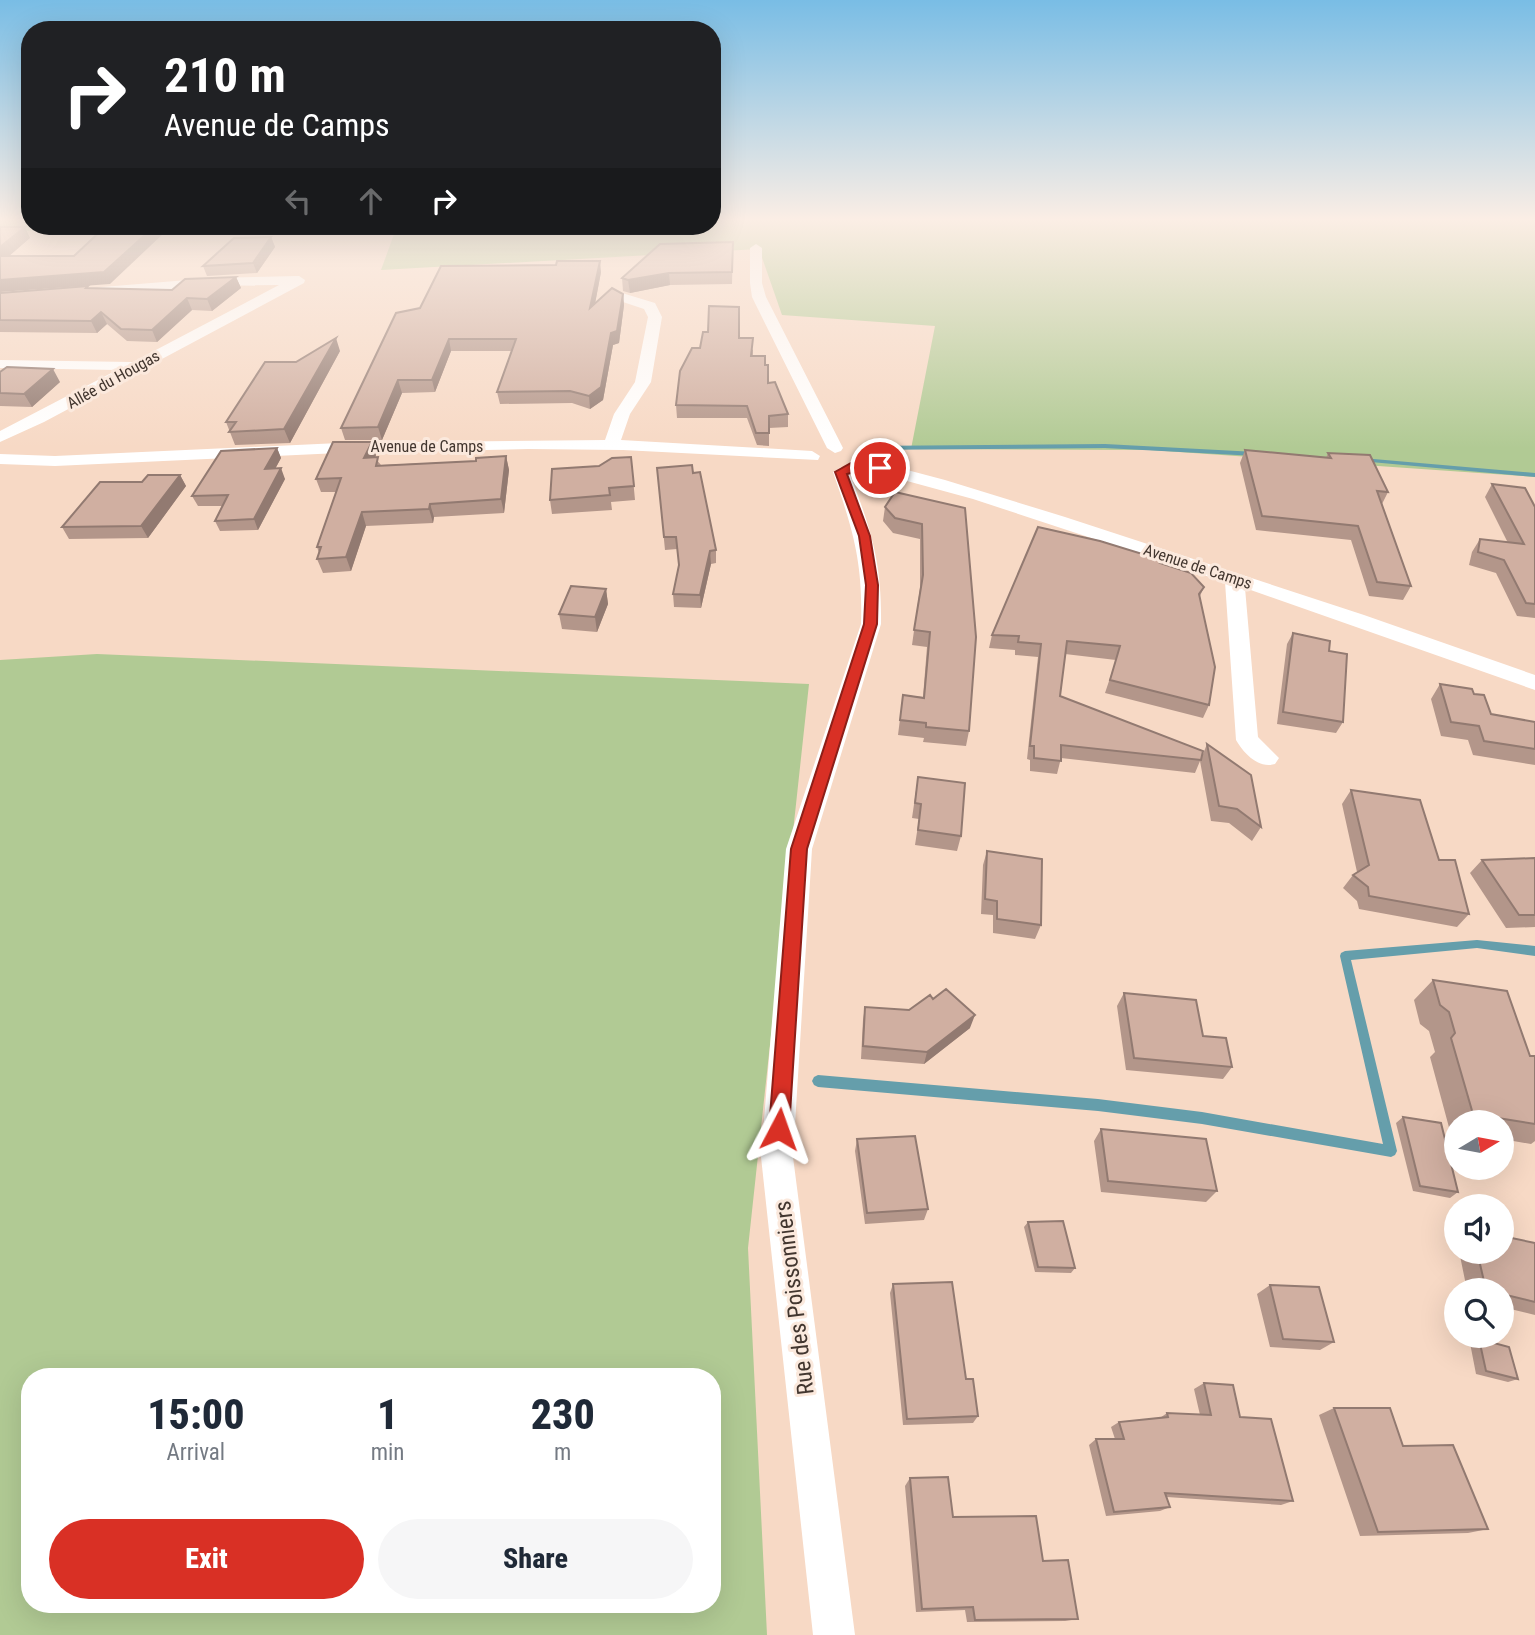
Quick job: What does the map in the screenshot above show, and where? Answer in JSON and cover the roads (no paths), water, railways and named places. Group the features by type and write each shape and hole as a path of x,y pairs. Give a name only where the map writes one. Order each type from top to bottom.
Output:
{"street":[{"name":"Allée du Hougas","path":"0,437 139,366 267,295"},
{"name":"Rue des Poissonniers","path":"759,295 844,461 864,536 872,585 871,624 799,849 777,1157 834,1635"},
{"path":"611,447 622,414 643,382 655,317 650,306 622,297"},
{"path":"0,364 139,366"},
{"name":"Avenue de Camps","path":"0,459 55,461 422,445 741,450 812,456 811,464 828,472 844,461 952,486 1433,644 1535,683"},
{"path":"812,456 821,450 844,461"},
{"path":"1234,578 1247,740 1267,758"}],"waterway":[{"path":"861,448 1105,446 1256,454"},
{"path":"1362,460 1535,475"},
{"path":"818,1081 1098,1105 1202,1118 1391,1151 1345,956 1477,944 1535,951"}]}
